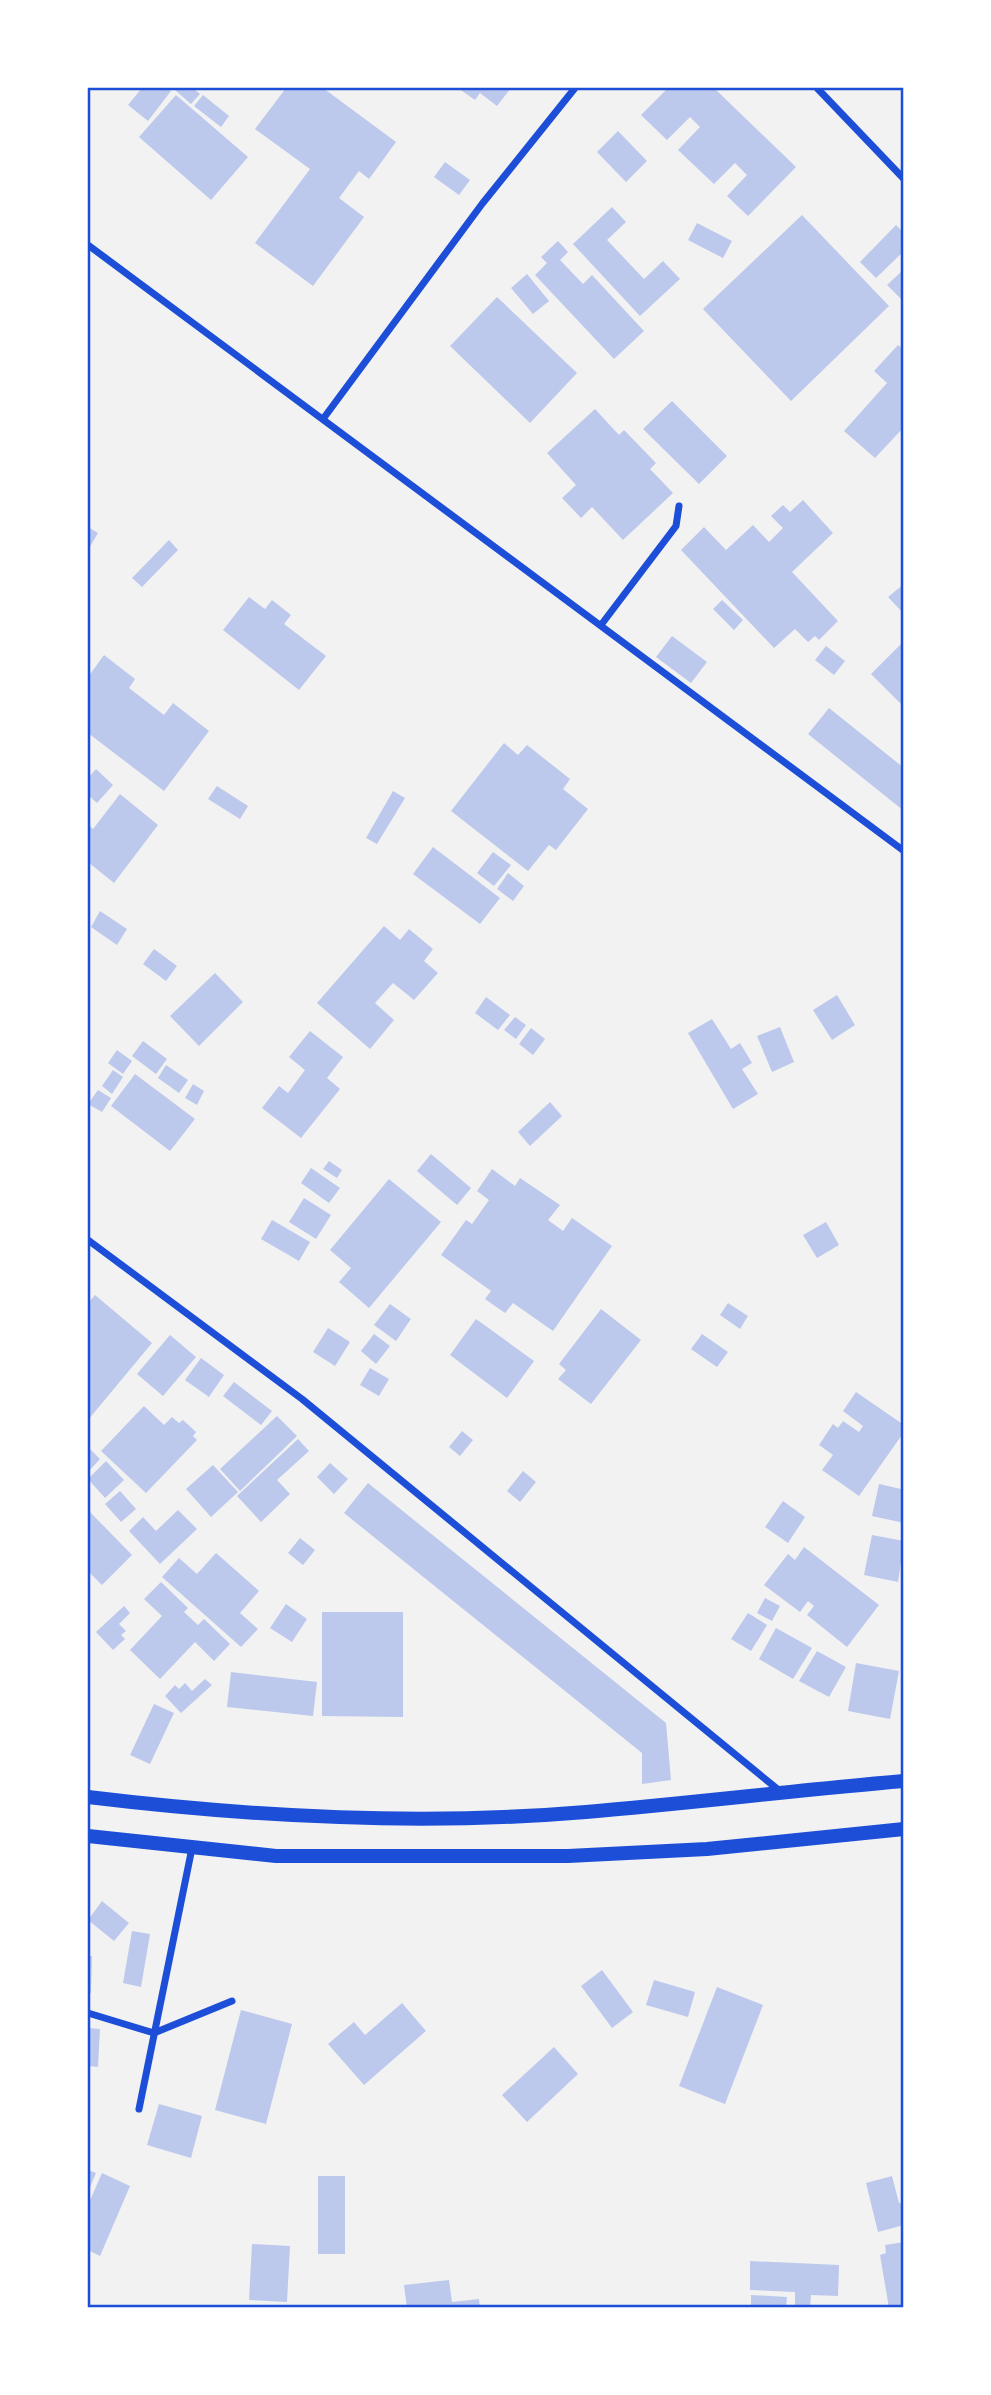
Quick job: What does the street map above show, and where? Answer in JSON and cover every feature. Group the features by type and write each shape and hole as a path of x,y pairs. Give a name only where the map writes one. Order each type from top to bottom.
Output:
{"main road":[{"path":"88,1797 281,1817 416,1818 584,1812 904,1781"},
{"path":"88,1836 276,1856 568,1856 707,1849 904,1829"}],"street":[{"path":"323,419 482,204 575,88"},
{"path":"817,88 904,178"},
{"path":"88,245 904,851"},
{"path":"601,625 676,526 680,506"},
{"path":"88,1240 302,1399 781,1791"},
{"path":"139,2109 192,1848"},
{"path":"88,2013 155,2033 232,2001"}],"building":[{"path":"142,88 166,88 171,91 148,121 128,105"},
{"path":"193,88 200,94 191,104 175,90"},
{"path":"286,88 323,88 396,142 369,179 359,171 339,198 364,217 313,286 255,243 310,169 255,129"},
{"path":"458,88 511,88 497,106 480,93 475,100"},
{"path":"668,88 714,88 796,167 748,216 727,196 747,175 735,163 714,184 678,150 700,127 690,117 667,140 641,115"},
{"path":"176,95 248,157 211,200 139,137"},
{"path":"203,95 229,116 221,127 194,106"},
{"path":"618,131 647,161 626,182 597,152"},
{"path":"445,162 470,180 459,195 434,177"},
{"path":"612,207 626,222 607,240 644,279 663,261 680,279 640,316 573,244"},
{"path":"802,215 889,306 791,401 703,309"},
{"path":"697,223 732,241 723,258 688,240"},
{"path":"896,225 904,233 904,251 876,278 860,262"},
{"path":"558,241 568,252 560,260 583,284 592,275 644,331 614,359 535,275 547,263 541,257"},
{"path":"904,269 904,302 887,285"},
{"path":"527,274 549,301 533,314 511,288"},
{"path":"497,297 577,373 530,423 450,346"},
{"path":"898,345 904,350 904,427 875,458 844,431 887,383 874,371"},
{"path":"672,401 727,456 699,484 643,429"},
{"path":"595,409 619,435 624,430 656,463 650,469 673,493 623,540 592,507 581,518 562,498 576,485 547,453"},
{"path":"803,500 833,533 792,572 838,621 819,640 815,636 808,642 795,629 774,648 681,550 704,527 726,550 753,525 769,542 783,528 771,516 783,505 790,512"},
{"path":"88,527 98,533 88,550"},
{"path":"169,540 178,550 142,587 132,578"},
{"path":"904,584 904,614 888,597"},
{"path":"249,597 265,609 272,600 291,615 284,624 326,656 299,690 223,630"},
{"path":"722,600 743,620 734,630 713,609"},
{"path":"672,636 707,662 691,683 656,657"},
{"path":"904,641 904,707 871,674"},
{"path":"826,646 845,661 834,675 815,660"},
{"path":"104,655 135,679 129,688 164,715 173,703 209,731 164,791 88,733 88,677"},
{"path":"829,708 904,768 904,811 808,734"},
{"path":"504,743 518,755 527,745 570,779 563,789 588,809 556,850 549,845 528,871 451,811"},
{"path":"96,769 113,785 97,803 88,795 88,778"},
{"path":"217,786 248,806 240,819 208,799"},
{"path":"393,791 405,798 377,844 366,838"},
{"path":"120,794 158,825 114,883 88,862 88,824 93,829"},
{"path":"433,847 500,898 480,924 413,874"},
{"path":"493,852 511,865 494,886 477,873"},
{"path":"508,873 524,886 513,901 497,889"},
{"path":"100,911 127,929 117,945 91,927"},
{"path":"384,926 400,940 409,929 433,949 424,961 438,973 414,1000 393,983 375,1003 394,1020 370,1049 317,1003"},
{"path":"154,949 177,966 166,981 143,964"},
{"path":"215,973 243,1002 199,1046 170,1016"},
{"path":"837,995 855,1025 832,1040 813,1010"},
{"path":"486,997 510,1015 498,1030 475,1013"},
{"path":"515,1017 526,1025 516,1039 504,1030"},
{"path":"712,1019 731,1049 740,1043 752,1063 742,1069 758,1094 733,1109 688,1033"},
{"path":"780,1027 794,1062 772,1072 757,1036"},
{"path":"531,1028 545,1039 533,1055 519,1044"},
{"path":"310,1031 343,1057 327,1078 340,1089 301,1138 262,1108 279,1086 288,1093 305,1070 289,1057"},
{"path":"143,1041 167,1059 156,1074 132,1056"},
{"path":"117,1050 132,1061 123,1074 108,1063"},
{"path":"166,1065 188,1080 179,1093 158,1078"},
{"path":"113,1070 123,1077 112,1094 102,1086"},
{"path":"135,1074 195,1119 170,1151 111,1106"},
{"path":"193,1084 204,1091 197,1105 185,1098"},
{"path":"98,1090 111,1098 102,1112 88,1104"},
{"path":"550,1102 562,1116 530,1146 518,1132"},
{"path":"431,1154 471,1188 457,1205 417,1171"},
{"path":"329,1161 342,1170 337,1178 323,1169"},
{"path":"311,1168 340,1188 329,1203 301,1183"},
{"path":"492,1169 515,1186 520,1178 560,1205 548,1220 563,1231 572,1218 612,1246 553,1331 513,1303 505,1313 485,1299 491,1291 441,1255 466,1220 472,1224 489,1200 477,1191"},
{"path":"389,1179 441,1222 369,1308 339,1282 351,1268 330,1250"},
{"path":"304,1198 331,1215 316,1239 289,1222"},
{"path":"272,1220 310,1242 299,1261 261,1239"},
{"path":"826,1222 839,1245 817,1258 803,1235"},
{"path":"95,1295 152,1343 88,1420 88,1303"},
{"path":"728,1303 748,1316 740,1329 720,1315"},
{"path":"390,1304 411,1319 396,1341 374,1325"},
{"path":"601,1309 641,1340 591,1404 558,1379 566,1370 559,1364"},
{"path":"476,1319 534,1361 507,1398 450,1355"},
{"path":"328,1328 350,1342 335,1366 313,1352"},
{"path":"374,1334 390,1346 376,1364 361,1351"},
{"path":"702,1334 728,1352 717,1367 691,1349"},
{"path":"170,1335 196,1357 163,1396 137,1374"},
{"path":"201,1358 224,1375 209,1397 185,1380"},
{"path":"370,1368 389,1379 379,1396 360,1385"},
{"path":"234,1382 272,1411 261,1425 223,1396"},
{"path":"856,1392 904,1425 904,1432 859,1496 822,1470 833,1455 819,1445 833,1424 838,1428 843,1421 859,1432 863,1426 843,1411"},
{"path":"144,1406 164,1425 172,1417 179,1423 183,1420 196,1432 193,1436 197,1440 146,1493 101,1451"},
{"path":"277,1416 297,1436 240,1491 220,1469"},
{"path":"462,1431 473,1440 460,1456 449,1447"},
{"path":"298,1439 309,1451 277,1480 290,1494 261,1522 237,1496"},
{"path":"88,1447 100,1459 88,1472"},
{"path":"106,1461 124,1480 105,1498 88,1479"},
{"path":"330,1463 348,1479 334,1494 317,1477"},
{"path":"213,1465 238,1492 211,1517 186,1489"},
{"path":"523,1471 536,1482 520,1502 507,1491"},
{"path":"368,1483 666,1723 671,1780 642,1784 642,1753 344,1513"},
{"path":"902,1483 904,1523 872,1516 879,1484 901,1489"},
{"path":"120,1491 136,1509 121,1522 105,1504"},
{"path":"783,1501 805,1517 788,1543 765,1527"},
{"path":"88,1510 132,1555 102,1585 88,1571"},
{"path":"178,1510 197,1529 160,1564 129,1531 143,1517 156,1531"},
{"path":"872,1535 904,1541 898,1582 864,1575"},
{"path":"300,1538 315,1550 303,1565 288,1553"},
{"path":"804,1547 879,1605 847,1647 807,1615 814,1606 808,1601 800,1612 764,1585 788,1554 795,1560"},
{"path":"216,1553 259,1591 240,1613 258,1629 241,1647 162,1577 179,1558 197,1574"},
{"path":"161,1582 188,1608 184,1612 198,1625 204,1619 230,1644 214,1661 195,1642 160,1679 130,1650 162,1616 144,1599"},
{"path":"765,1598 780,1606 772,1621 757,1613"},
{"path":"286,1604 307,1619 292,1642 270,1628"},
{"path":"124,1606 130,1613 119,1624 126,1631 121,1635 125,1639 113,1650 96,1632"},
{"path":"322,1612 403,1612 403,1717 322,1716"},
{"path":"748,1613 767,1625 751,1651 731,1639"},
{"path":"776,1628 812,1648 793,1679 759,1659"},
{"path":"817,1651 846,1667 829,1697 799,1681"},
{"path":"856,1663 899,1671 890,1719 848,1711"},
{"path":"231,1672 317,1682 313,1716 227,1707"},
{"path":"205,1679 212,1685 181,1713 165,1696 175,1685 179,1689 185,1683 192,1691"},
{"path":"154,1704 174,1713 150,1764 130,1755"},
{"path":"102,1901 129,1923 114,1941 88,1920"},
{"path":"132,1931 150,1934 141,1987 123,1983"},
{"path":"88,1956 92,1956 91,1993 88,1993"},
{"path":"602,1970 633,2012 612,2028 581,1986"},
{"path":"654,1980 695,1992 688,2017 646,2005"},
{"path":"717,1987 763,2005 725,2104 679,2086"},
{"path":"402,2003 426,2031 364,2085 328,2044 354,2022 365,2035"},
{"path":"241,2010 292,2024 266,2124 215,2110"},
{"path":"88,2028 100,2029 98,2067 88,2066"},
{"path":"554,2047 578,2074 527,2122 502,2095"},
{"path":"159,2104 202,2116 191,2158 147,2145"},
{"path":"88,2170 96,2173 88,2192"},
{"path":"102,2173 130,2186 100,2256 88,2250 88,2205"},
{"path":"318,2176 345,2176 345,2254 318,2254"},
{"path":"892,2176 899,2203 904,2202 904,2225 878,2232 866,2183"},
{"path":"904,2242 904,2308 889,2308 880,2255 886,2253 885,2245"},
{"path":"252,2244 290,2246 287,2302 249,2300"},
{"path":"750,2261 839,2265 838,2296 811,2295 810,2308 795,2308 795,2292 750,2290"},
{"path":"449,2280 452,2302 479,2299 480,2308 407,2308 404,2285"},
{"path":"751,2295 787,2297 786,2308 751,2308"}]}
